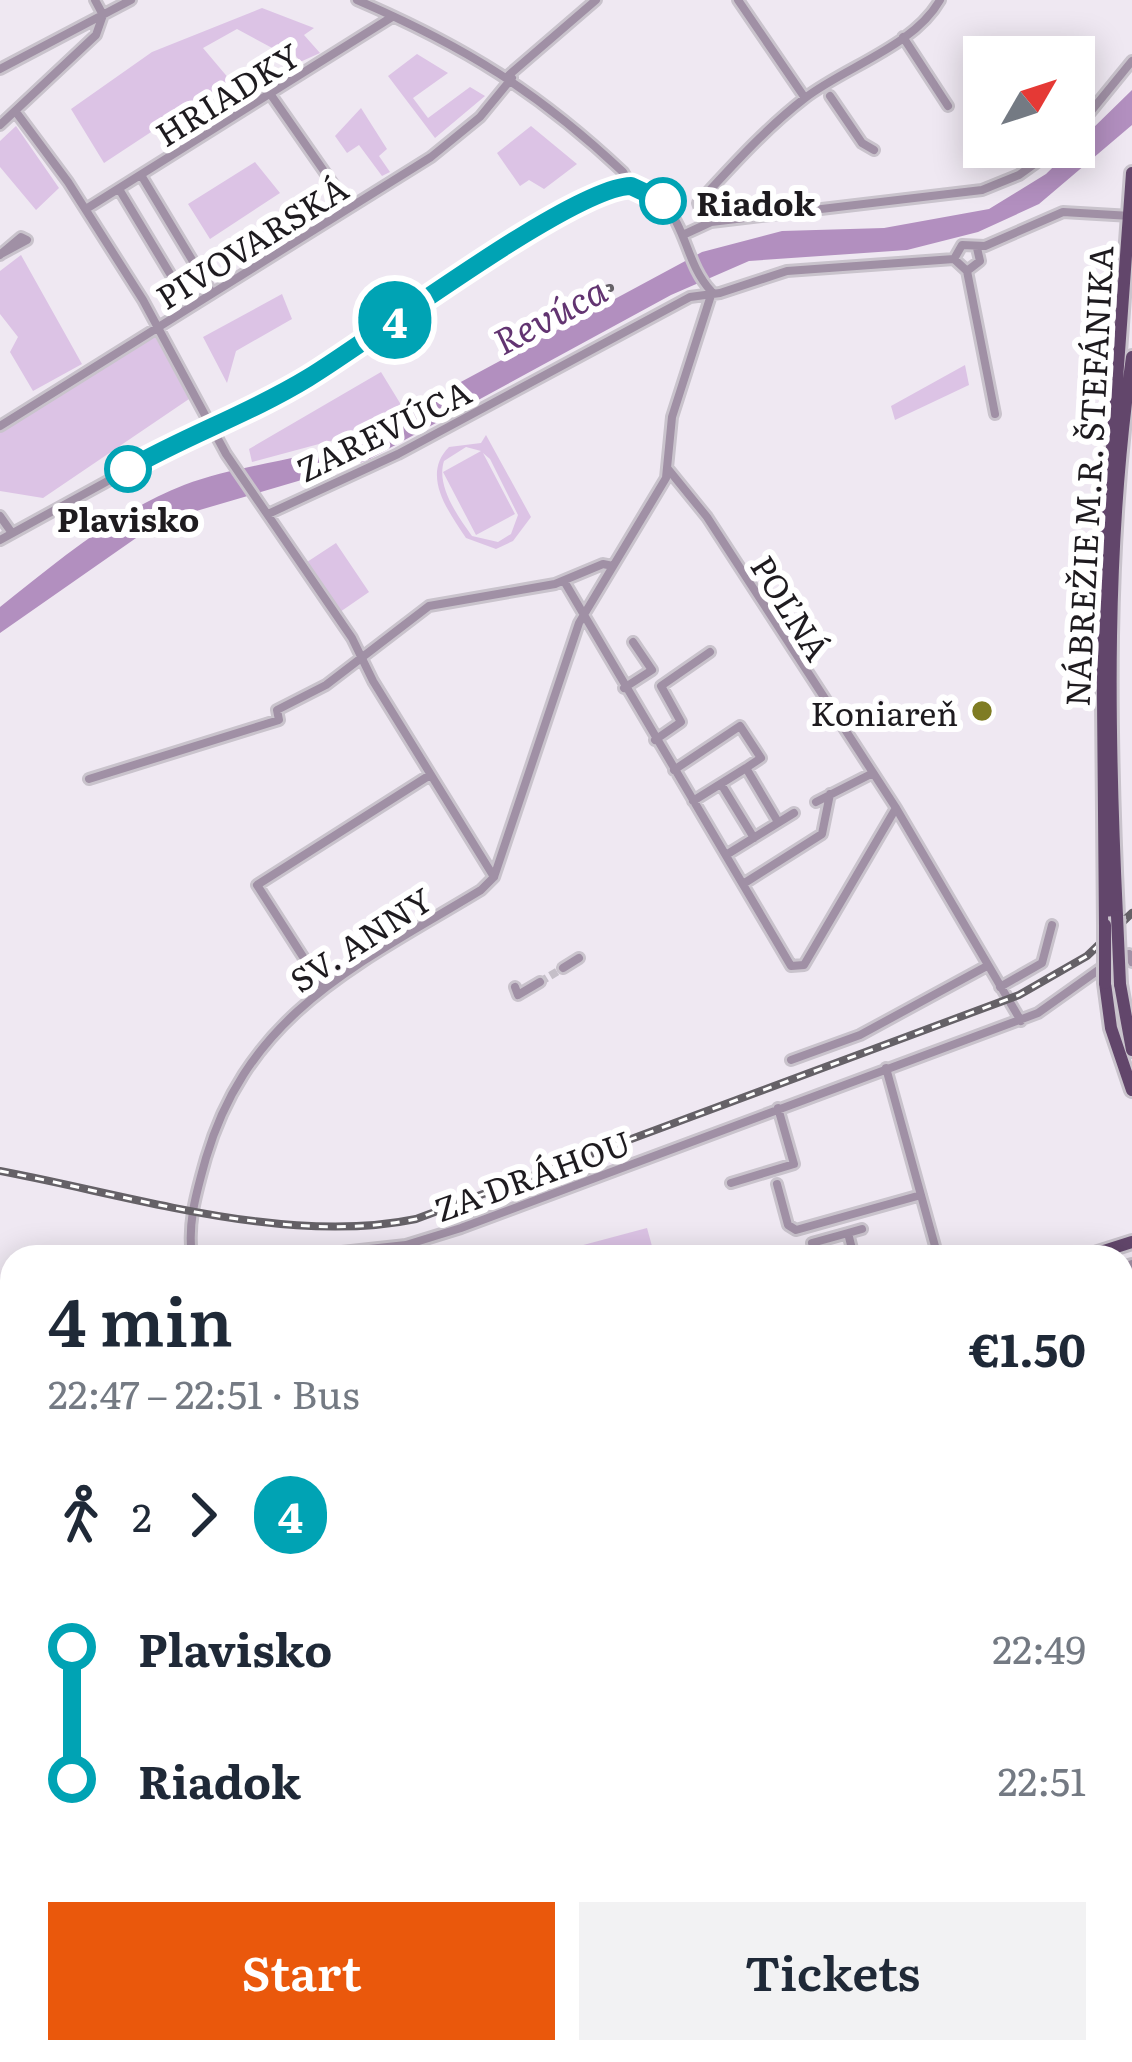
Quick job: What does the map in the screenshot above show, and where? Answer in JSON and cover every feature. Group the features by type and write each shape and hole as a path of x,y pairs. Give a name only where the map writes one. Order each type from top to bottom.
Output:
{"main road":[{"name":"NÁBREŽIE M.R. ŠTEFÁNIKA","path":"1113,984 1105,926 1102,586 1132,173"},
{"name":"NÁBREŽIE M.R. ŠTEFÁNIKA","path":"1113,984 1117,916 1109,756 1111,587 1117,478 1132,358"},
{"path":"1113,984 1132,1050"},
{"path":"1113,984 1111,1028 1132,1090"}],"street":[{"path":"95,0 104,15"},
{"path":"0,69 131,0"},
{"path":"357,0 510,76 583,134 631,186 668,205 712,292 676,402 668,470 583,616 494,877"},
{"name":"PIVOVARSKÁ","path":"0,426 444,147 480,117 510,76 596,0"},
{"path":"738,0 805,98"},
{"path":"705,223 698,203 805,98 827,91 930,18 940,0"},
{"path":"0,125 96,35 104,15"},
{"name":"HRIADKY","path":"86,209 394,16"},
{"path":"903,37 948,106"},
{"path":"1095,108 1132,61"},
{"path":"827,91 862,143 874,150"},
{"path":"271,95 349,207"},
{"path":"16,112 86,209 237,471 362,659 494,877"},
{"path":"685,235 705,223 982,190 1027,168"},
{"path":"141,175 212,293"},
{"path":"0,540 179,442 244,415 563,215 614,188 631,186"},
{"path":"119,189 190,307"},
{"name":"ZAREVÚCA","path":"268,514 398,454 652,314 712,292 800,269 954,259 962,245 977,248 1042,218 1092,211 1131,216"},
{"path":"967,271 980,262 977,248"},
{"path":"954,259 967,271 995,414"},
{"name":"POĽNÁ","path":"668,470 707,517 896,808 1021,1021"},
{"path":"0,515 12,533"},
{"path":"88,779 278,720 277,710 362,659 429,606 564,581 598,566 613,566"},
{"path":"564,581 787,960 798,968 896,808"},
{"path":"624,688 652,670 633,642"},
{"path":"655,740 681,722 661,686 710,652"},
{"path":"674,770 740,726 761,758 693,801"},
{"path":"746,768 778,822"},
{"path":"816,802 873,773"},
{"path":"323,988 257,885 430,775"},
{"path":"722,784 754,838"},
{"path":"743,884 817,837 830,794"},
{"path":"726,855 794,813"},
{"name":"SV. ANNY","path":"193,1245 196,1192 234,1084 290,1011 481,890 494,877"},
{"path":"1000,987 1042,963 1052,925"},
{"name":"ZA DRÁHOU","path":"396,1245 419,1242 1021,1021 1050,1006 1118,955 1129,954 1132,962"},
{"path":"563,968 579,958"},
{"path":"791,1060 860,1035 987,966"},
{"path":"515,987 518,994 540,982"},
{"path":"886,1067 935,1245"},
{"path":"731,1184 794,1164 778,1108"},
{"path":"778,1186 788,1225 796,1229 921,1195"},
{"path":"812,1243 862,1229"},
{"path":"848,1233 851,1245"}],"shaded area":[{"path":"262,8 314,28 304,35 320,53 300,62 288,44 274,49 237,29 203,48 230,80 104,163 71,109 152,52"},
{"path":"417,54 448,73 413,98 428,118 470,87 485,96 435,138 388,76"},
{"path":"1132,90 1132,125 1095,156 1095,126"},
{"path":"361,108 387,149 379,156 390,172 382,176 359,145 347,153 335,136"},
{"path":"16,126 59,188 36,210 0,167 0,141"},
{"path":"531,126 577,164 544,189 529,180 520,186 497,153"},
{"path":"255,162 280,193 210,239 188,204"},
{"path":"1052,168 1081,168 1039,204 978,232 907,250 749,261 671,295 366,461 159,522 0,633 0,607 134,509 205,478 353,440 702,252 782,231 884,228 989,209"},
{"path":"21,255 82,364 33,391 10,352 18,337 0,314 0,271"},
{"path":"282,294 292,319 236,351 227,383 203,337"},
{"path":"155,336 189,399 43,498 0,491 0,431"},
{"path":"965,365 969,385 895,420 891,406"},
{"path":"381,372 403,408 345,437 252,462 249,449"},
{"path":"486,435 531,517 513,541 496,549 466,538 445,505 437,481 437,469 449,447 481,443","holes":["466,447 481,451 443,472 476,535 515,514 483,453 490,459 518,515 511,534 498,542 472,536 449,500 443,480 442,471 444,461"]},
{"path":"336,543 369,592 340,612 307,562"},
{"path":"647,1228 652,1245 583,1245"}],"tunnel":[{"path":"540,982 563,968"}],"railway":[{"path":"606,289 610,288"},
{"path":"0,1171 261,1222 366,1226 416,1219 1019,995 1087,956 1132,913"}],"bus line":[{"name":"4","path":"128,469 186,434 244,415 308,378 447,285 598,195 631,186 663,201"}],"place":[{"name":"Riadok","path":"663,201"},
{"name":"Plavisko","path":"128,469"},
{"name":"Koniareň","path":"982,711"}],"water label":[{"name":"Revúca","path":"549,314"}]}
